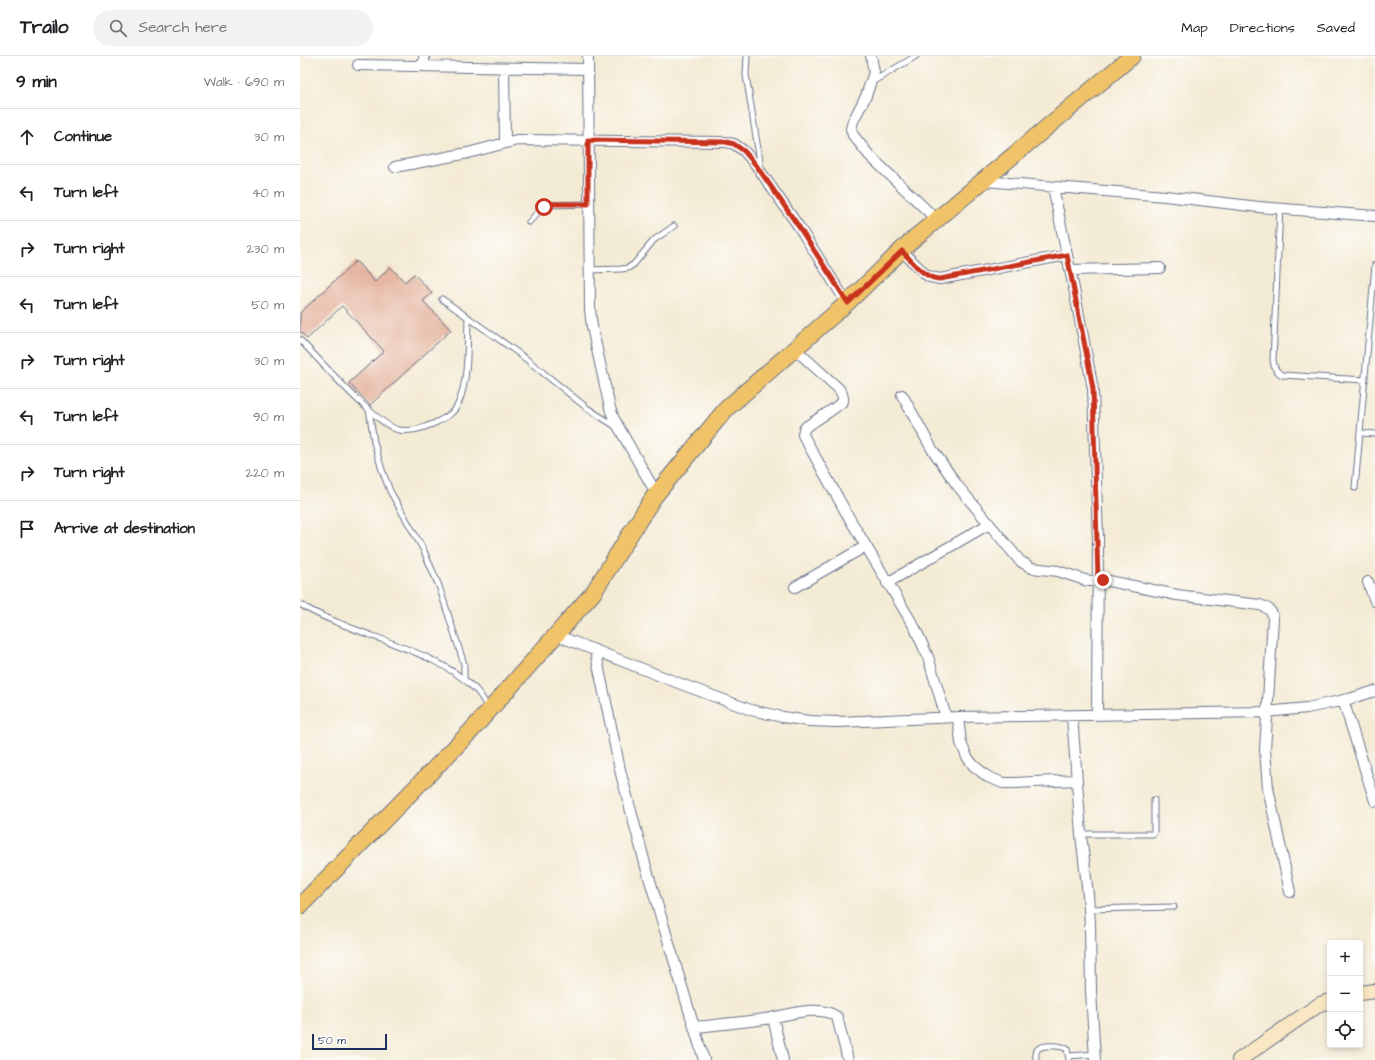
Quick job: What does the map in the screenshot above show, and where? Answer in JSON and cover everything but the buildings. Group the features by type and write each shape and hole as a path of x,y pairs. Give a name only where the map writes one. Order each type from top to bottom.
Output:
{"main road":[{"path":"300,906 466,737 593,593 656,493 726,409 848,303 937,220 1132,56"}],"street":[{"path":"588,56 588,204 590,309 592,327 610,408 620,429 656,493"},
{"path":"871,56 874,72 866,96 852,121 853,135 869,154 937,220"},
{"path":"358,65 424,61 504,68 588,69"},
{"path":"504,68 505,142"},
{"path":"395,166 468,153 517,140 726,142 734,144 744,151 762,174 799,227 848,303"},
{"path":"984,181 1375,216"},
{"path":"1054,187 1093,389 1098,581 1097,715"},
{"path":"902,251 926,274 934,279 1067,255"},
{"path":"1071,270 1160,268"},
{"path":"795,348 839,389 843,397 841,404 807,426 803,432 803,435 887,583 915,628 928,657 946,717"},
{"path":"902,395 932,449 957,485 1020,561 1027,566 1058,571 1083,580 1109,581 1177,595 1260,605 1268,608 1272,613 1273,618 1265,750 1268,788 1290,892"},
{"path":"887,583 989,524"},
{"path":"795,587 866,546"},
{"path":"1368,582 1375,601"},
{"path":"556,635 751,710 809,721 838,722 946,717 1268,712 1307,708 1375,691"},
{"path":"595,650 621,774 646,867 704,1060"},
{"path":"1343,700 1375,801"},
{"path":"1072,716 1080,834 1089,909 1091,991 1095,1057"},
{"path":"958,717 961,743 967,757 974,766 988,777 1003,783 1014,784 1076,780"},
{"path":"1239,1060 1320,1004 1327,1002"},
{"path":"694,1027 773,1018 794,1012 826,1011 837,1017 840,1023 848,1060"},
{"path":"773,1018 783,1060"}],"lane":[{"path":"747,56 746,75 762,174"},
{"path":"871,83 916,56"},
{"path":"528,222 540,210 548,205 588,204"},
{"path":"1280,208 1273,360 1274,367 1277,373 1287,376 1365,380"},
{"path":"589,270 628,268 634,264 654,240 674,226"},
{"path":"1355,488 1375,265"},
{"path":"442,299 521,355 587,408 620,429"},
{"path":"300,340 369,409 389,426 399,430 421,429 445,418 454,412 459,403 466,373 468,317"},
{"path":"369,409 374,442 382,470 390,491 423,549 439,586 464,664 464,679"},
{"path":"1360,433 1375,434"},
{"path":"300,604 325,618 422,655 450,670 464,679 475,689 490,710"},
{"path":"1080,834 1153,834 1154,800"},
{"path":"1089,909 1174,907"},
{"path":"1036,1060 1037,1050 1044,1046 1064,1047 1067,1049 1069,1058 1095,1057"}],"route":[{"path":"544,207 552,204 588,204 588,140 726,142 734,144 744,151 756,165 799,227 848,303 902,251 926,274 934,279 1067,255 1093,389 1098,581 1103,580"}]}
